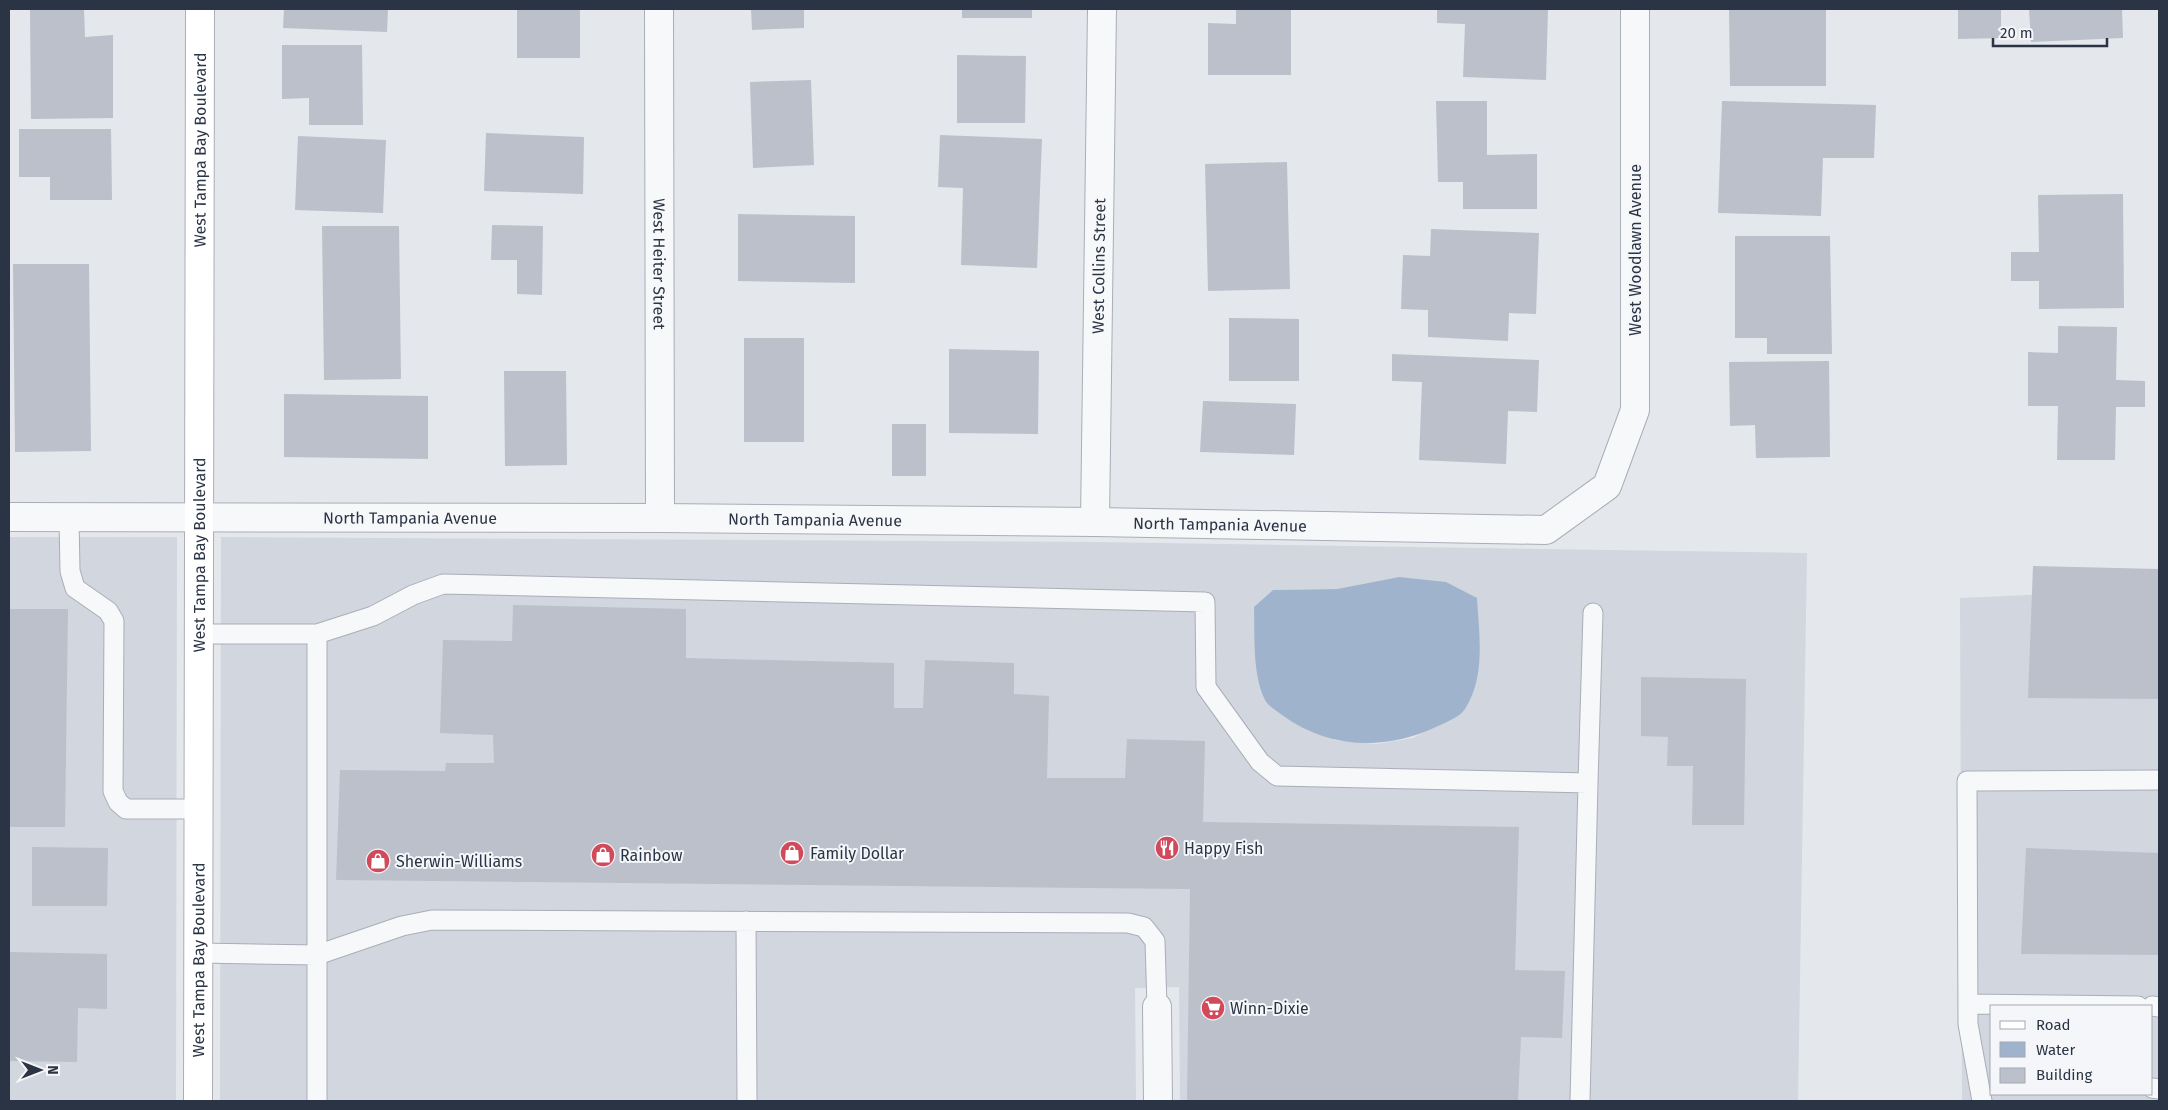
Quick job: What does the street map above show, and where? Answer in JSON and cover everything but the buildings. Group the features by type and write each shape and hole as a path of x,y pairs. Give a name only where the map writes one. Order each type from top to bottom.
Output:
{"street":[{"name":"West Tampa Bay Boulevard","path":"198,1101 200,9"},
{"name":"West Heiter Street","path":"659,9 660,518"},
{"name":"West Collins Street","path":"1095,522 1102,9"},
{"name":"West Woodlawn Avenue","path":"1607,486 1635,410 1635,9"},
{"name":"North Tampania Avenue","path":"9,517 660,518 1095,522 1546,530 1607,486"},
{"path":"1157,1006 1158,1101"}],"lane":[{"path":"69,517 70,572 75,588 108,611 114,621 113,791 118,802 126,808 199,808"},
{"path":"199,634 317,634 373,616 414,595 443,584 1205,602 1206,687 1260,762 1277,776 1588,783"},
{"path":"1580,1101 1593,613"},
{"path":"317,634 317,1101"},
{"path":"1982,1101 1984,1076 1968,1024 1967,781 2159,780"},
{"path":"198,953 317,955 402,926 432,920 1128,923 1144,927 1156,941 1157,1006"},
{"path":"746,921 747,1101"},
{"path":"1968,1004 2053,1005"}],"shaded area":[{"path":"9,537 177,537 176,1101 9,1101"},
{"path":"221,537 1095,542 1807,553 1798,1101 1180,1101 1179,987 1135,988 1136,1101 220,1101","holes":["1399,577 1464,711 1413,738 1377,744 1333,740 1273,590 1337,589"]},
{"path":"2159,589 2159,1101 1962,1101 1960,598"}],"water":[{"path":"1399,577 1446,582 1477,598 1480,641 1479,669 1472,697 1463,712 1447,722 1416,735 1377,743 1357,743 1319,735 1300,726 1268,704 1261,689 1256,666 1254,607 1273,590 1337,589"}],"place":[{"name":"Happy Fish","path":"1167,848"},
{"name":"Family Dollar","path":"792,853"},
{"name":"Rainbow","path":"603,855"},
{"name":"Sherwin-Williams","path":"378,861"},
{"name":"Winn-Dixie","path":"1213,1008"}]}
